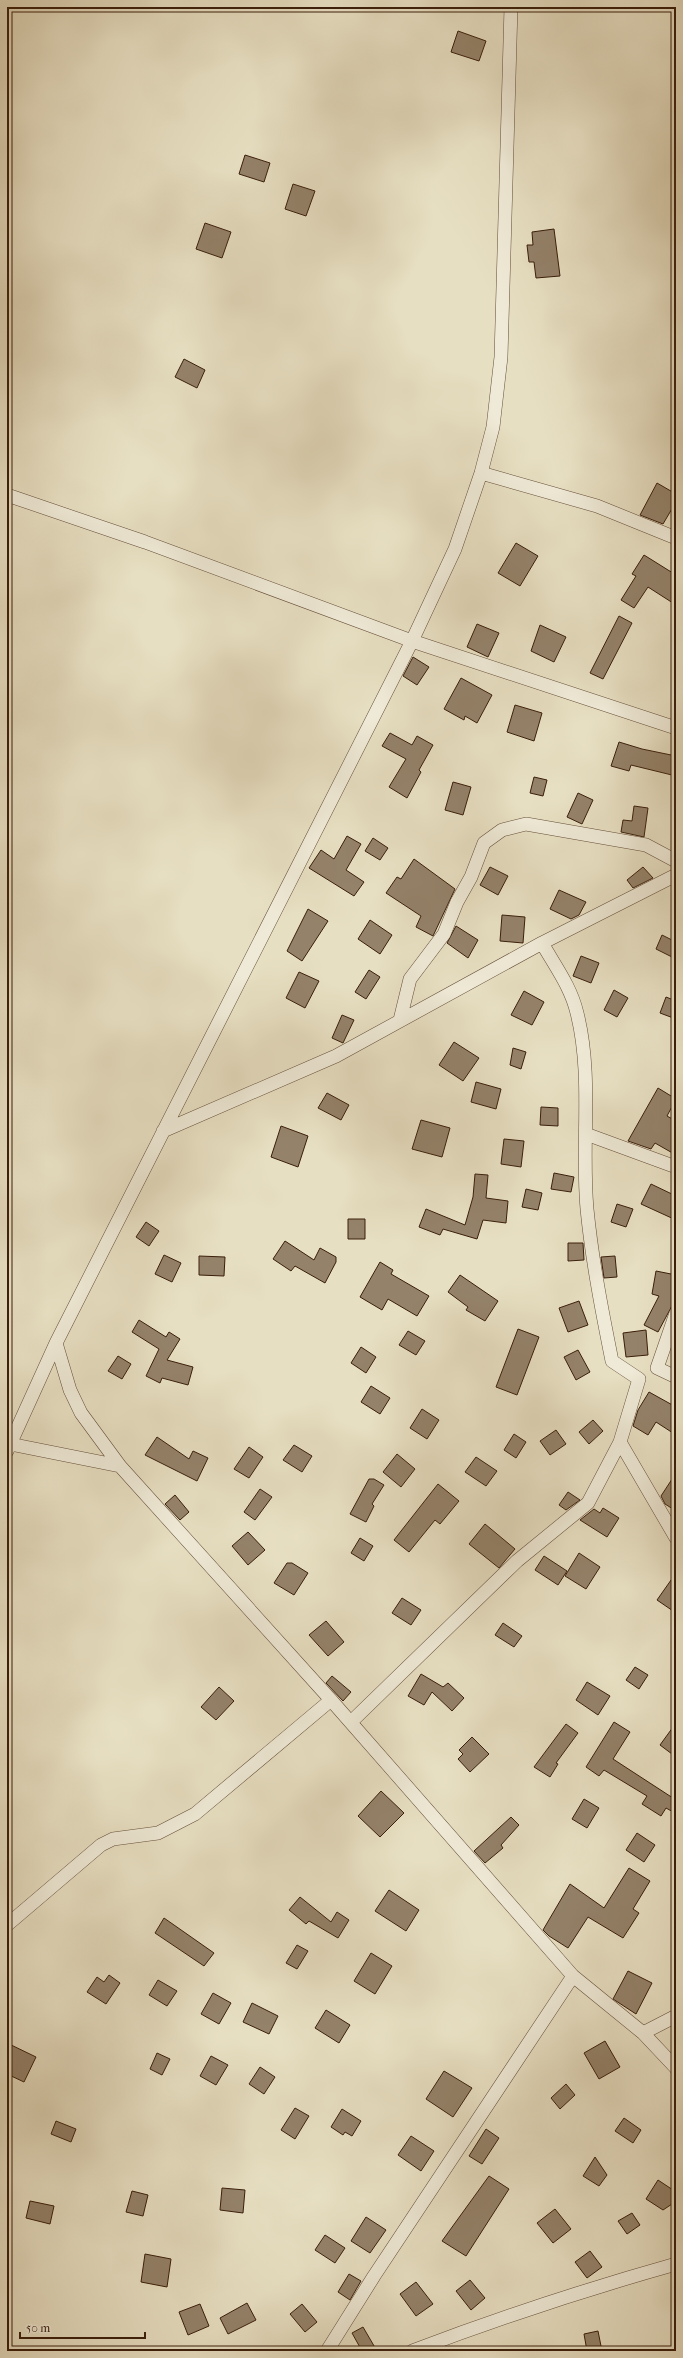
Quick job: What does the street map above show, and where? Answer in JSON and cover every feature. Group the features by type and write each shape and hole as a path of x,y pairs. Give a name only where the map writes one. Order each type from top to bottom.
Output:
{"street":[{"path":"120,1466 9,1447 56,1343 412,641 455,549 481,473 493,427 501,357 511,7"},
{"path":"481,473 597,506 676,538"},
{"path":"7,495 145,542 412,641 676,728"},
{"path":"400,1020 410,979 444,934 457,902 472,877 484,843 502,830 526,824 646,845 676,861"},
{"path":"163,1131 336,1056 542,943 676,875"},
{"path":"542,943 569,989 577,1013 583,1049 587,1208 601,1302 612,1361 639,1379"},
{"path":"586,1134 676,1167"},
{"path":"351,1722 517,1561 588,1503 620,1442 639,1379 657,1368 676,1313"},
{"path":"56,1343 70,1390 81,1413 120,1466 351,1722 573,1976 643,2032 676,2068"},
{"path":"657,1368 676,1377"},
{"path":"620,1442 676,1538"},
{"path":"7,1925 101,1845 113,1839 158,1833 195,1814 331,1700"},
{"path":"327,2351 374,2276 573,1976"},
{"path":"643,2032 676,2016"},
{"path":"412,2351 482,2324 589,2288 676,2264"}],"building":[{"path":"458,31 486,41 479,61 451,52"},
{"path":"245,155 270,163 264,182 239,174"},
{"path":"293,184 315,191 306,216 285,209"},
{"path":"205,223 231,232 222,258 196,249"},
{"path":"554,229 560,276 536,278 534,262 529,262 527,245 533,245 532,232"},
{"path":"184,359 205,370 197,388 175,377"},
{"path":"657,483 676,494 676,502 663,524 640,515"},
{"path":"516,543 538,556 520,586 498,573"},
{"path":"644,555 676,575 676,605 648,587 634,608 621,600 636,576 632,574"},
{"path":"619,616 632,623 603,679 590,673"},
{"path":"477,624 499,633 488,657 467,647"},
{"path":"540,625 566,637 554,662 531,651"},
{"path":"413,657 429,667 417,685 403,676"},
{"path":"461,678 492,695 477,723 465,716 464,720 444,709"},
{"path":"515,705 542,713 534,741 507,732"},
{"path":"390,733 412,745 417,736 433,745 419,770 421,772 407,798 389,787 406,759 382,746"},
{"path":"619,742 642,749 676,756 676,776 631,765 629,771 611,766"},
{"path":"534,777 547,780 543,796 530,793"},
{"path":"453,782 471,787 463,815 445,810"},
{"path":"578,793 593,800 582,824 567,817"},
{"path":"634,806 648,808 644,837 621,832 623,820 632,821"},
{"path":"347,836 361,844 346,870 364,882 354,896 309,868 321,850 334,859"},
{"path":"373,838 388,848 380,860 365,851"},
{"path":"414,859 455,889 433,936 416,927 421,916 386,893 397,877 401,879"},
{"path":"490,867 508,876 498,895 480,885"},
{"path":"643,867 653,878 633,888 627,880"},
{"path":"559,890 586,902 579,915 571,919 550,909"},
{"path":"308,909 328,921 302,961 287,951"},
{"path":"502,915 525,917 523,943 500,941"},
{"path":"370,920 392,935 380,954 358,939"},
{"path":"456,926 478,940 468,958 447,943"},
{"path":"662,935 676,942 676,959 656,949"},
{"path":"581,956 599,963 591,983 573,976"},
{"path":"369,970 380,977 366,999 355,992"},
{"path":"299,972 319,981 305,1008 286,998"},
{"path":"614,990 628,998 617,1017 604,1010"},
{"path":"524,991 544,1002 532,1025 511,1015"},
{"path":"666,997 676,1001 676,1019 660,1013"},
{"path":"342,1015 354,1020 343,1043 332,1038"},
{"path":"454,1042 479,1058 463,1081 439,1065"},
{"path":"513,1048 526,1052 521,1069 510,1065"},
{"path":"476,1082 501,1089 496,1109 471,1102"},
{"path":"658,1088 676,1099 667,1116 676,1121 676,1155 655,1143 651,1149 628,1141"},
{"path":"327,1093 349,1105 341,1120 318,1108"},
{"path":"541,1107 558,1108 558,1126 540,1125"},
{"path":"421,1120 450,1128 442,1157 412,1149"},
{"path":"281,1126 308,1136 298,1167 271,1157"},
{"path":"504,1139 524,1141 521,1167 501,1164"},
{"path":"554,1173 574,1177 571,1192 551,1189"},
{"path":"475,1174 488,1175 486,1198 508,1201 506,1223 483,1220 477,1239 443,1229 440,1235 419,1227 426,1209 465,1225 473,1197"},
{"path":"651,1184 676,1196 676,1220 641,1204"},
{"path":"526,1189 542,1193 538,1210 522,1207"},
{"path":"617,1204 633,1209 626,1227 611,1222"},
{"path":"348,1219 365,1219 365,1239 348,1239"},
{"path":"146,1222 159,1231 149,1246 136,1237"},
{"path":"285,1241 314,1260 320,1248 336,1257 336,1262 325,1283 295,1266 291,1271 273,1259"},
{"path":"568,1243 583,1243 584,1260 568,1261"},
{"path":"164,1255 181,1263 172,1282 155,1274"},
{"path":"199,1256 225,1257 224,1276 199,1275"},
{"path":"615,1256 617,1277 604,1278 601,1257"},
{"path":"380,1262 393,1270 391,1274 429,1296 417,1316 388,1299 382,1310 360,1297"},
{"path":"656,1271 676,1275 674,1302 658,1332 644,1325 659,1296 652,1294"},
{"path":"460,1275 498,1301 485,1321 466,1310 468,1307 448,1292"},
{"path":"579,1301 588,1325 568,1332 559,1308"},
{"path":"139,1320 166,1337 169,1332 180,1339 167,1360 193,1367 188,1385 162,1378 160,1383 146,1376 159,1349 132,1332"},
{"path":"518,1329 539,1337 517,1395 496,1387"},
{"path":"646,1330 648,1355 626,1357 623,1333"},
{"path":"408,1331 425,1341 416,1355 399,1345"},
{"path":"361,1347 376,1357 366,1373 351,1363"},
{"path":"578,1350 590,1372 576,1380 564,1357"},
{"path":"118,1356 131,1364 122,1379 108,1371"},
{"path":"371,1386 390,1398 380,1414 361,1402"},
{"path":"649,1392 676,1407 676,1435 656,1422 648,1435 633,1426 638,1410"},
{"path":"422,1409 439,1420 427,1439 410,1428"},
{"path":"593,1420 603,1431 589,1444 579,1432"},
{"path":"556,1430 566,1444 550,1455 540,1441"},
{"path":"514,1434 526,1442 516,1458 504,1450"},
{"path":"157,1437 189,1459 193,1451 208,1458 197,1481 145,1455"},
{"path":"294,1445 312,1456 302,1472 283,1460"},
{"path":"249,1447 263,1457 249,1478 234,1469"},
{"path":"397,1454 415,1469 401,1487 383,1472"},
{"path":"476,1457 497,1471 486,1486 465,1472"},
{"path":"676,1473 676,1511 665,1504 661,1496"},
{"path":"369,1479 374,1479 384,1485 372,1504 374,1506 366,1522 350,1514"},
{"path":"438,1484 459,1501 440,1524 435,1520 409,1552 394,1540"},
{"path":"260,1489 272,1497 255,1520 244,1512"},
{"path":"568,1492 580,1500 566,1510 559,1505"},
{"path":"175,1495 189,1512 180,1520 165,1504"},
{"path":"603,1508 619,1518 607,1537 580,1520 594,1509 600,1513"},
{"path":"485,1524 515,1549 499,1568 469,1544"},
{"path":"248,1532 265,1550 248,1565 232,1546"},
{"path":"360,1538 373,1546 364,1561 351,1553"},
{"path":"579,1553 600,1567 586,1589 565,1576"},
{"path":"544,1556 567,1571 558,1585 535,1570"},
{"path":"287,1563 292,1563 308,1573 294,1595 274,1583"},
{"path":"676,1573 676,1613 657,1600"},
{"path":"402,1598 421,1610 411,1625 392,1613"},
{"path":"326,1621 344,1642 328,1656 309,1635"},
{"path":"503,1623 522,1636 514,1647 495,1635"},
{"path":"635,1667 648,1675 639,1689 626,1680"},
{"path":"421,1674 443,1687 448,1683 464,1698 452,1711 432,1692 424,1705 408,1696"},
{"path":"332,1676 351,1692 343,1701 326,1683"},
{"path":"587,1682 610,1696 598,1715 576,1700"},
{"path":"219,1687 234,1701 216,1720 201,1707"},
{"path":"614,1722 630,1732 613,1759 676,1800 675,1813 666,1808 661,1816 642,1804 647,1796 604,1770 599,1776 586,1767"},
{"path":"676,1723 676,1757 660,1745"},
{"path":"566,1724 578,1733 556,1763 558,1764 550,1777 534,1767"},
{"path":"472,1737 489,1754 470,1772 458,1759 463,1754 459,1750"},
{"path":"381,1791 404,1813 380,1837 358,1816"},
{"path":"584,1799 599,1808 587,1828 572,1819"},
{"path":"511,1817 519,1825 501,1845 503,1848 485,1863 474,1851"},
{"path":"637,1833 655,1845 644,1862 626,1850"},
{"path":"629,1868 650,1881 633,1909 639,1913 623,1938 588,1917 568,1948 549,1936 543,1930 570,1884 604,1908"},
{"path":"389,1890 419,1910 406,1931 375,1911"},
{"path":"300,1897 331,1922 337,1912 349,1920 338,1938 309,1921 306,1924 289,1910"},
{"path":"164,1918 214,1953 204,1966 155,1933"},
{"path":"297,1945 308,1951 297,1969 286,1963"},
{"path":"371,1953 392,1966 375,1994 354,1981"},
{"path":"628,1971 652,1983 636,2014 613,1999"},
{"path":"109,1975 120,1983 106,2004 87,1992 97,1977 104,1982"},
{"path":"158,1980 177,1991 167,2006 149,1995"},
{"path":"213,1993 231,2003 219,2024 201,2014"},
{"path":"252,2003 278,2016 269,2034 243,2022"},
{"path":"326,2010 350,2025 339,2043 315,2028"},
{"path":"605,2041 620,2067 599,2079 584,2053"},
{"path":"7,2043 36,2057 24,2082 7,2074"},
{"path":"157,2053 170,2059 162,2075 150,2069"},
{"path":"211,2056 228,2065 216,2085 200,2076"},
{"path":"260,2067 275,2077 264,2094 249,2084"},
{"path":"444,2071 472,2088 453,2117 426,2099"},
{"path":"566,2084 575,2095 560,2109 551,2098"},
{"path":"295,2108 309,2116 295,2139 281,2130"},
{"path":"342,2109 361,2121 352,2136 345,2132 343,2135 331,2127"},
{"path":"624,2118 641,2130 633,2143 615,2131"},
{"path":"56,2121 76,2129 71,2142 51,2134"},
{"path":"486,2129 499,2138 482,2164 469,2156"},
{"path":"411,2136 434,2151 421,2171 398,2155"},
{"path":"595,2157 607,2175 599,2186 583,2176"},
{"path":"489,2176 509,2189 466,2256 442,2241"},
{"path":"658,2180 676,2192 676,2198 672,2204 663,2210 646,2199"},
{"path":"222,2188 245,2190 243,2213 220,2210"},
{"path":"132,2191 148,2195 143,2216 126,2212"},
{"path":"30,2201 54,2206 50,2224 26,2218"},
{"path":"555,2209 571,2229 553,2243 537,2223"},
{"path":"632,2213 640,2225 627,2234 618,2221"},
{"path":"366,2217 386,2230 370,2253 351,2241"},
{"path":"325,2235 345,2248 335,2263 315,2250"},
{"path":"590,2251 602,2267 587,2278 575,2262"},
{"path":"145,2254 171,2259 167,2287 141,2282"},
{"path":"349,2274 361,2281 350,2300 338,2292"},
{"path":"470,2280 485,2298 471,2310 456,2291"},
{"path":"416,2282 433,2304 416,2316 400,2294"},
{"path":"247,2303 256,2320 228,2334 220,2318"},
{"path":"200,2304 209,2326 188,2335 179,2312"},
{"path":"302,2304 317,2322 305,2332 290,2314"},
{"path":"363,2327 377,2351 362,2351 352,2333"},
{"path":"598,2331 602,2351 587,2351 584,2334"}]}
